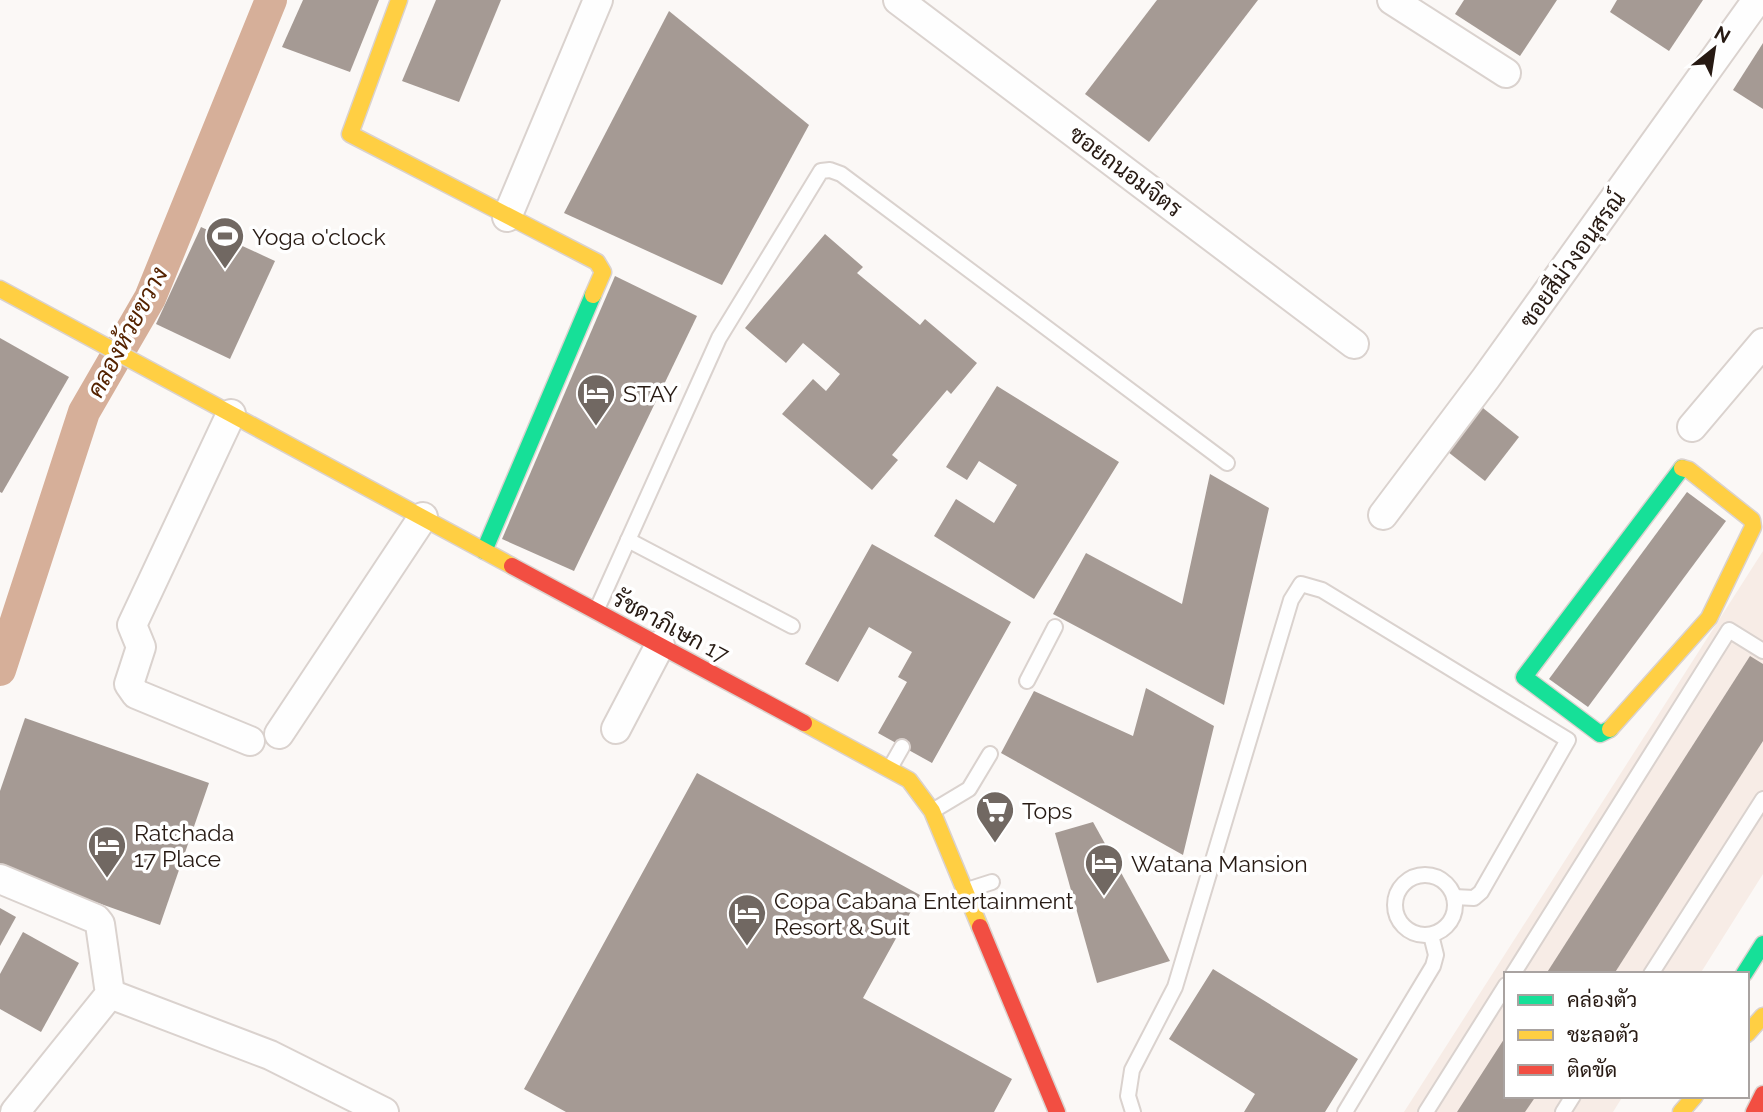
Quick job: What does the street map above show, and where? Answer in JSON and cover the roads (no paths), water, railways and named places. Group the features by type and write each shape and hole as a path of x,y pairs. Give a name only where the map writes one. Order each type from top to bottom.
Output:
{"street":[{"path":"399,0 350,134 597,262 603,272 484,551"},
{"path":"507,217 597,0"},
{"name":"ซอยถนอมจิตร","path":"898,0 1354,344"},
{"path":"1392,0 1506,73"},
{"name":"ซอยสีม่วงอนุสรณ์","path":"1383,515 1486,379 1757,0"},
{"name":"รัชดาภิเษก 17","path":"0,289 909,780 932,811 1057,1112"},
{"path":"1692,427 1763,343"},
{"path":"231,414 132,625 141,647 130,684 136,694 250,741"},
{"path":"1682,468 1689,470 1753,523 1719,624 1603,734 1524,678 1682,468"},
{"path":"279,734 423,517"},
{"path":"616,729 660,645"},
{"path":"0,879 96,919 100,925 110,994 15,1112"},
{"path":"1745,972 1763,944"},
{"path":"110,994 270,1055 384,1112"},
{"path":"1749,1032 1763,1016"},
{"path":"1754,1112 1763,1094"},
{"path":"1681,1112 1693,1098"}],"lane":[{"path":"596,611 719,338 821,171 841,173 1227,463"},
{"path":"628,540 792,626"},
{"path":"1133,1112 1128,1096 1132,1070 1175,987 1291,600 1301,584 1322,590 1568,740 1480,892 1474,898 1454,897"},
{"path":"1514,972 1719,624 1763,652"},
{"path":"1027,681 1055,627"},
{"path":"890,769 902,747"},
{"path":"932,811 969,789 990,754"},
{"path":"1652,972 1763,799"},
{"path":"1427,874 1444,881 1454,897 1453,917 1447,925 1431,934 1411,932 1396,917 1395,897 1406,880 1427,874"},
{"path":"966,891 992,882"},
{"path":"1345,1112 1433,966 1436,955 1431,934"},
{"path":"1426,1112 1504,988"}],"waterway":[{"name":"คลองห้วยขวาง","path":"0,670 84,412 150,298 271,0"}],"place":[{"name":"Yoga o'clock","path":"225,270"},
{"name":"STAY","path":"596,427"},
{"name":"Tops","path":"995,844"},
{"name":"Ratchada 17 Place","path":"107,879"},
{"name":"Watana Mansion","path":"1104,897"},
{"name":"Copa Cabana Entertainment Resort & Suit","path":"747,947"}]}
